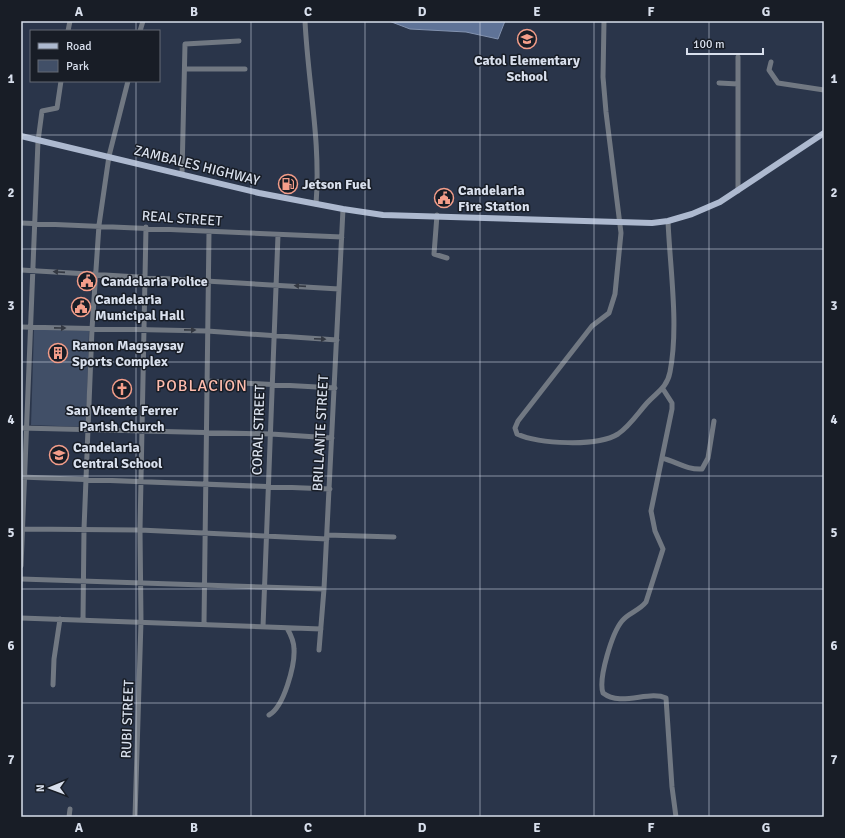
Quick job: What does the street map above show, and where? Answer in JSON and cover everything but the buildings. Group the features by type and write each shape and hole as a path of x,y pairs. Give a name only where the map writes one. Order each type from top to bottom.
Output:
{"main road":[{"name":"ZAMBALES HIGHWAY","path":"21,136 259,193 383,215 437,215 620,224 668,221 707,208 738,191 824,133"}],"street":[{"path":"305,21 317,133 318,166 316,204"},
{"path":"604,21 603,78 621,233 616,285 609,313 592,326 518,421 514,430 520,435 564,442 595,441 608,438 624,430 647,403 663,389 670,372 673,341 668,221"},
{"path":"182,174 186,43 239,41"},
{"path":"738,57 738,191"},
{"path":"771,62 769,70 778,83 824,90"},
{"path":"185,69 245,69"},
{"path":"21,566 24,428 31,328 38,141 42,111 57,108 61,82"},
{"path":"83,620 84,529 92,329 99,225 109,156 128,82"},
{"path":"719,83 738,84"},
{"name":"BRILLANTE STREET","path":"319,650 330,489 343,209"},
{"path":"437,215 434,254 447,258"},
{"name":"REAL STREET","path":"21,223 146,227 209,232 342,237"},
{"name":"RUBI STREET","path":"135,817 141,621 140,530 146,227"},
{"path":"204,624 209,232"},
{"name":"CORAL STREET","path":"263,627 278,235"},
{"path":"21,270 96,275 145,276 339,289"},
{"path":"21,328 207,331 337,340"},
{"path":"207,381 335,388"},
{"path":"663,389 672,404 672,409 651,511 655,531 663,549 662,554 646,602 642,607 621,622 616,631 604,669 602,688 607,695 612,697 635,699 659,697 666,698 672,787 676,817"},
{"path":"662,458 678,463 684,468 702,468 708,458 714,420"},
{"path":"24,428 89,431 271,434 332,438"},
{"path":"23,477 87,481 206,483 330,489"},
{"path":"22,529 140,530 266,536 394,537"},
{"path":"21,579 324,589"},
{"path":"21,618 141,621 321,629"},
{"path":"53,685 54,659 60,619"},
{"path":"269,715 275,712 281,703 294,655 294,645 288,628"},
{"path":"69,817 70,809"}],"green space":[{"path":"34,329 89,331 86,427 31,425"}],"shaded area":[{"path":"389,21 505,21 498,39 466,32 410,29"}],"place":[{"name":"Catol Elementary School","path":"527,39"},
{"name":"Jetson Fuel","path":"288,184"},
{"name":"Candelaria Fire Station","path":"444,198"},
{"name":"Candelaria Police","path":"87,281"},
{"name":"Candelaria Municipal Hall","path":"81,307"},
{"name":"Ramon Magsaysay Sports Complex","path":"58,353"},
{"name":"San Vicente Ferrer Parish Church","path":"122,389"},
{"name":"Candelaria Central School","path":"59,455"}],"district":[{"name":"POBLACION","path":"202,385"}]}
